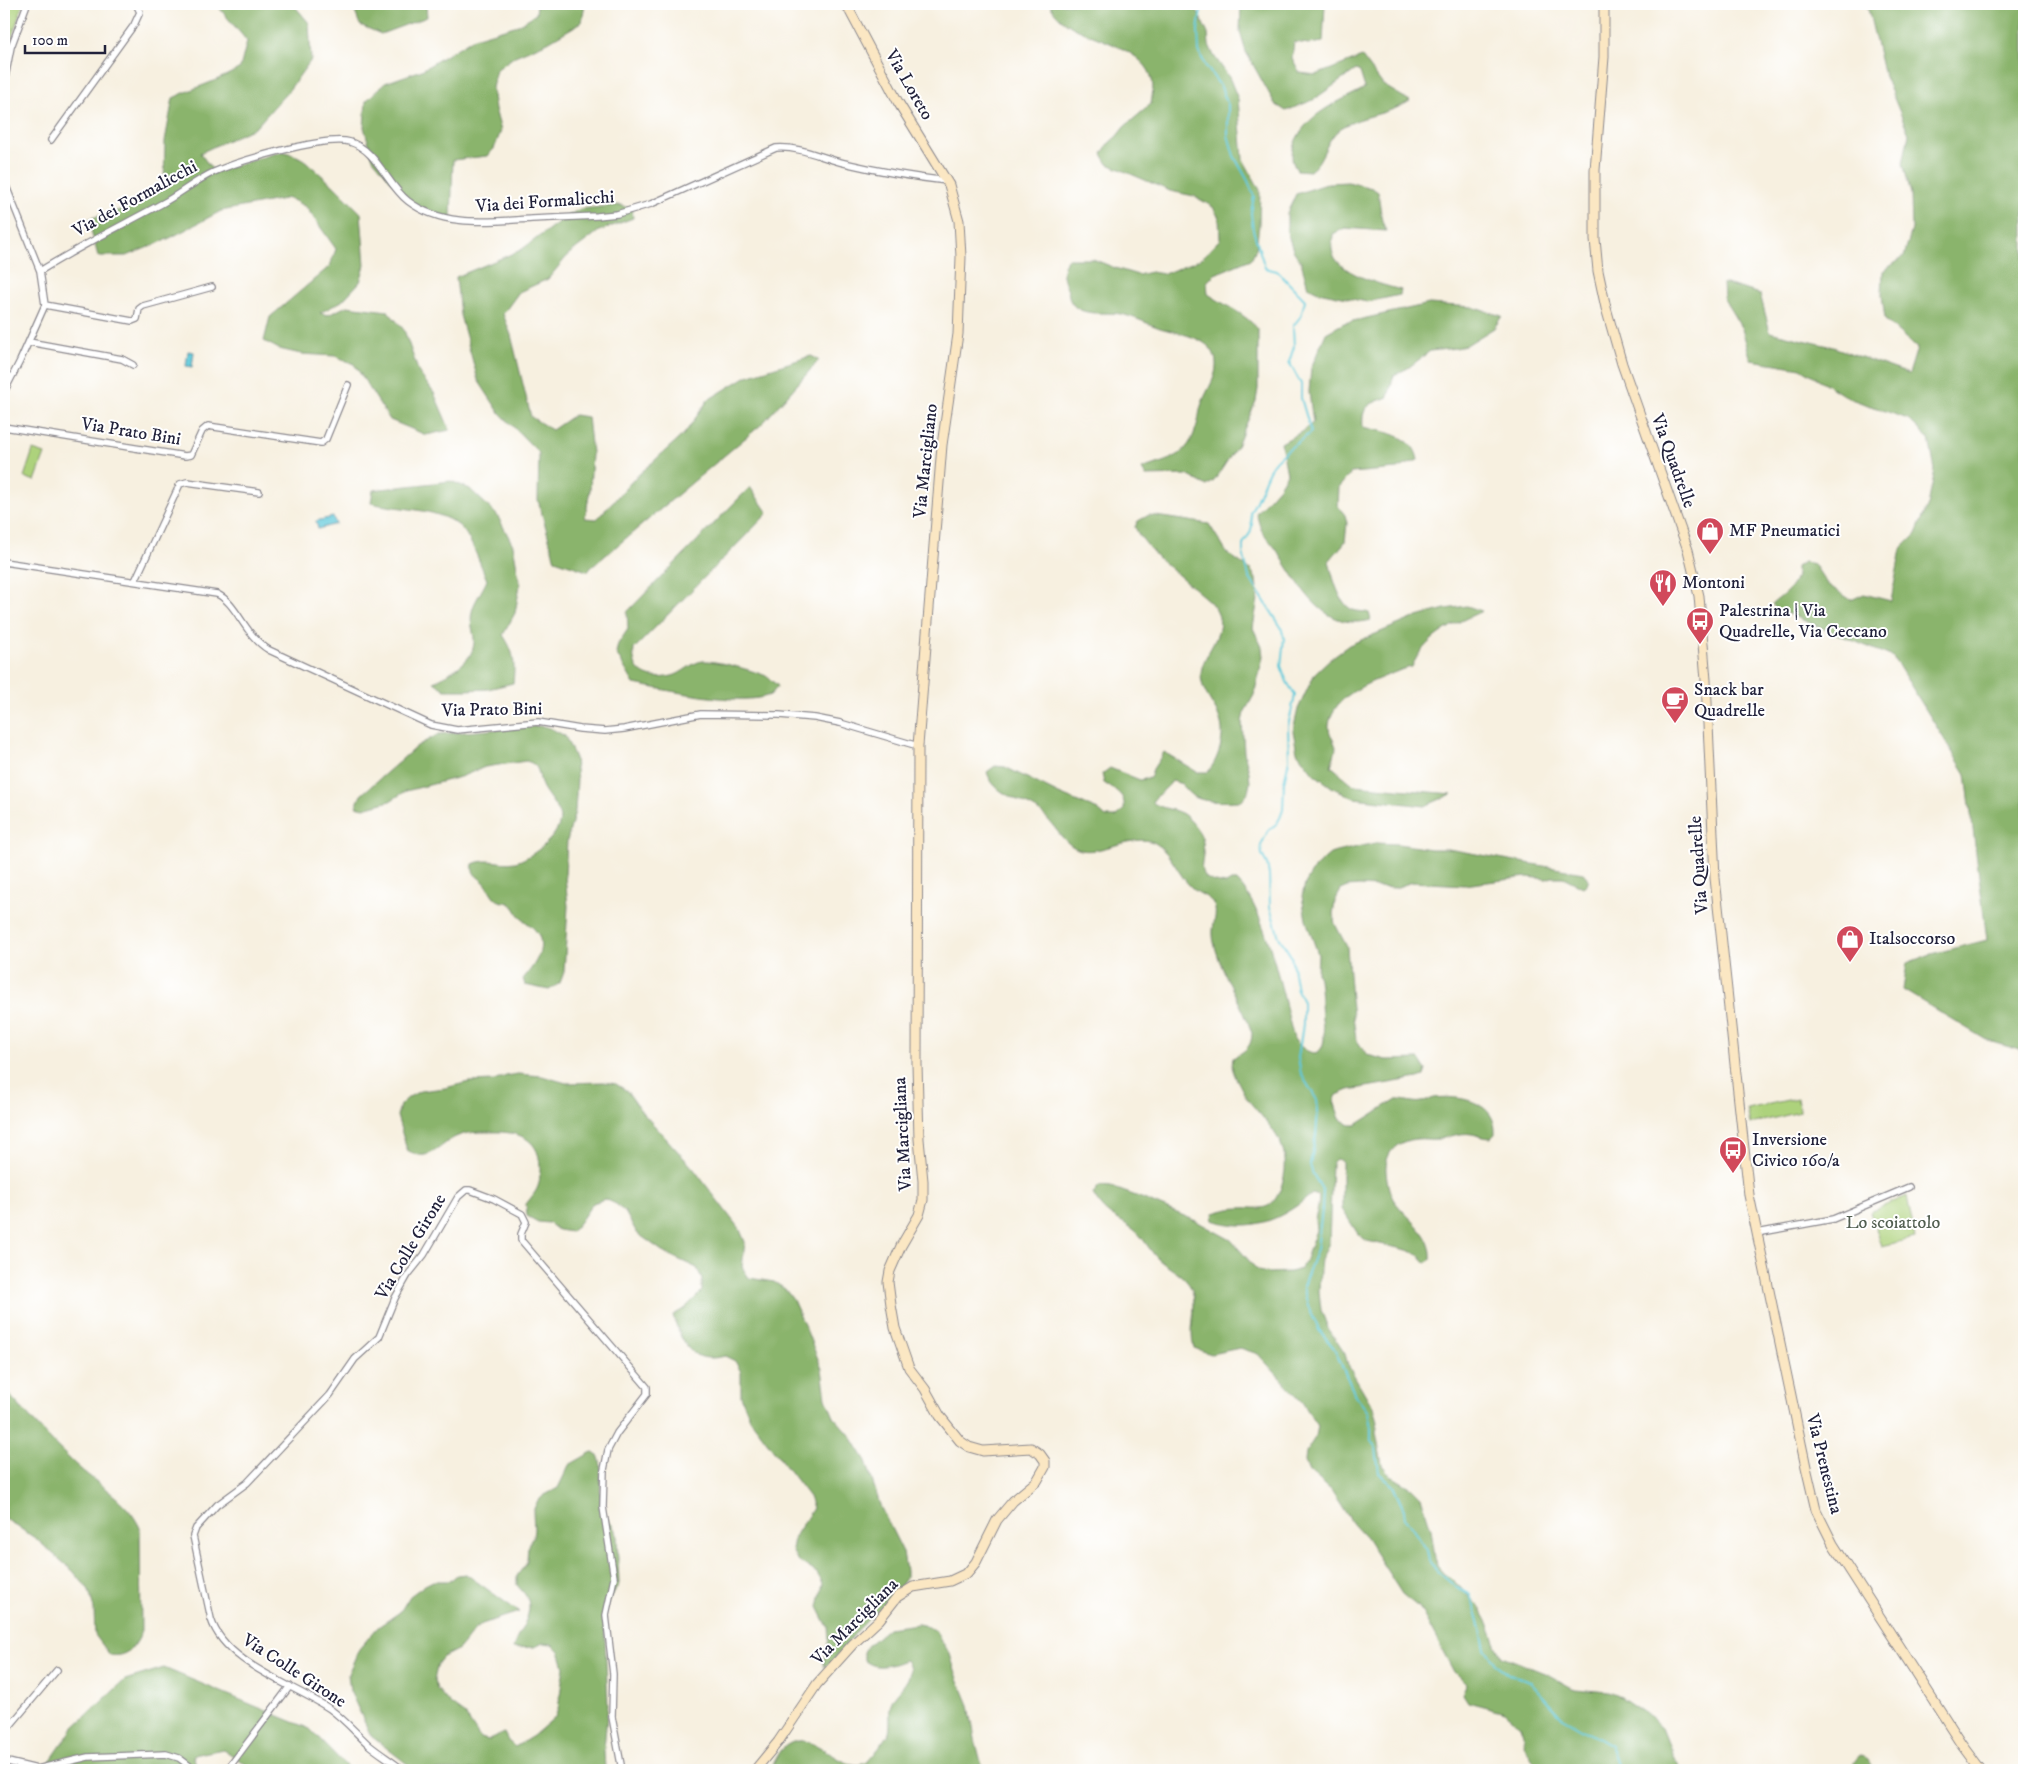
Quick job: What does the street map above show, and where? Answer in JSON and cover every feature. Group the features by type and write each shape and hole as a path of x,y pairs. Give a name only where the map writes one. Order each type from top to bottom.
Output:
{"street":[{"path":"4,83 12,42 27,4"},
{"path":"51,140 134,25 140,12 136,4"},
{"name":"Via Loreto","path":"846,4 902,108 947,181"},
{"name":"Via Quadrelle","path":"1604,4 1604,57 1595,165 1597,260 1614,339 1686,545 1699,596 1706,680 1715,883 1748,1183"},
{"name":"Via dei Formalicchi","path":"40,271 214,172 283,151 334,140 349,142 361,148 377,165 395,190 415,206 437,215 470,222 617,214 657,202 776,148 798,150 842,163 892,173 947,181"},
{"path":"4,181 40,271 45,305 4,392"},
{"name":"Via Marcigliano","path":"918,746 942,445 960,306 960,230 957,209 947,181"},
{"path":"45,305 132,321 137,318 139,309 143,306 212,287"},
{"path":"29,342 124,360 133,365"},
{"name":"Via Prato Bini","path":"4,427 185,456 191,455 202,430 208,426 322,443 326,439 348,385"},
{"path":"135,581 180,484 187,482 259,492"},
{"name":"Via Prato Bini","path":"4,562 219,595 229,602 250,635 265,648 438,728 457,730 534,722 585,730 605,730 624,729 701,714 779,715 815,718 840,723 918,746"},
{"name":"Via Marcigliana","path":"755,1770 778,1742 817,1684 853,1644 879,1620 897,1597 913,1587 946,1582 967,1573 976,1562 997,1520 1014,1501 1037,1481 1045,1467 1043,1459 1038,1452 1030,1448 983,1451 969,1447 960,1441 940,1416 925,1389 910,1370 897,1334 891,1310 888,1282 890,1270 919,1215 923,1195 917,1064 918,746"},
{"name":"Via Prenestina","path":"1748,1183 1809,1482 1820,1518 1830,1540 1870,1604 1961,1743 1981,1770"},
{"path":"1757,1233 1833,1220 1909,1188"},
{"name":"Via Colle Girone","path":"403,1770 371,1746 337,1715 250,1664 218,1636 211,1619 194,1540 194,1531 217,1505 247,1483 330,1395 355,1359 379,1337 394,1298 408,1274 424,1255 458,1196 466,1190 494,1198 522,1214 526,1222 521,1234 521,1240 647,1388 647,1394 617,1433 608,1450 604,1470 603,1506 614,1578 606,1615 613,1674 612,1717 622,1770"},
{"path":"4,1733 57,1670"},
{"path":"228,1770 290,1686"},
{"path":"4,1761 37,1769 88,1757 166,1754 179,1758 195,1770"}],"green space":[{"path":"4,4 23,4 4,61"},
{"path":"216,4 293,4 309,23 311,60 289,90 256,127 200,153 214,172 283,151 302,158 361,213 365,265 360,282 342,301 320,313 328,315 347,306 388,311 404,330 419,373 434,393 450,430 426,435 390,420 354,364 335,356 301,354 279,349 264,341 270,317 330,266 336,249 306,207 289,198 221,211 170,238 127,256 98,256 88,219 131,207 164,185 165,141 173,98 224,77 240,68 247,41"},
{"path":"352,4 426,4 427,17 381,34 360,25"},
{"path":"537,4 585,4 582,22 548,42 515,56 496,70 492,88 501,131 494,149 487,156 453,160 451,219 409,202 373,159 364,127 366,101 385,83 422,70 474,38 518,25 536,14"},
{"path":"1050,4 1194,4 1208,34 1209,45 1214,56 1229,77 1238,99 1243,159 1260,190 1256,249 1251,259 1215,274 1207,282 1208,294 1241,314 1258,329 1258,389 1256,401 1237,446 1214,481 1207,486 1187,475 1146,476 1142,469 1177,456 1188,445 1198,423 1203,400 1216,370 1215,357 1212,350 1200,340 1129,316 1089,312 1076,307 1070,301 1063,272 1067,259 1093,259 1138,275 1151,272 1164,274 1201,259 1220,239 1219,218 1213,207 1194,196 1170,191 1108,164 1102,154 1108,144 1124,127 1151,104 1152,80 1148,70 1141,61 1108,42 1074,28 1057,15"},
{"path":"1241,4 1325,4 1323,42 1309,44 1294,42 1292,58 1300,73 1316,75 1362,57 1383,85 1410,101 1402,106 1357,120 1341,128 1310,171 1297,170 1292,155 1299,134 1314,117 1324,110 1365,88 1360,72 1356,70 1313,100 1286,111 1275,104 1246,52 1240,32"},
{"path":"1867,4 2024,4 2024,1051 1988,1041 1903,990 1907,963 1928,955 1987,940 1966,774 1893,657 1776,609 1772,604 1790,588 1795,579 1796,567 1804,562 1814,564 1827,584 1851,600 1864,594 1891,601 1901,549 1916,534 1928,505 1935,470 1929,439 1908,419 1848,398 1801,368 1751,360 1742,329 1724,299 1723,283 1760,294 1770,332 1833,347 1909,374 1917,348 1885,320 1882,295 1883,271 1904,257 1912,229 1911,194 1903,163 1909,134 1883,72"},
{"path":"1348,182 1372,188 1378,192 1382,221 1386,231 1345,228 1333,234 1332,248 1335,258 1350,271 1361,277 1401,290 1400,295 1367,302 1318,292 1308,287 1301,262 1293,250 1287,232 1287,213 1296,194 1330,183"},
{"path":"621,205 632,210 633,218 599,231 569,254 548,279 519,292 503,314 511,335 531,417 552,430 574,415 588,417 592,453 590,490 585,518 597,519 635,478 685,433 708,400 747,376 811,356 819,360 762,424 587,571 555,560 538,500 539,453 499,412 478,380 460,315 456,277 521,250 564,218 580,209"},
{"path":"1429,304 1472,307 1502,316 1494,328 1465,346 1430,351 1408,368 1394,375 1388,397 1368,406 1365,410 1363,427 1404,439 1415,451 1418,460 1397,469 1351,473 1339,487 1338,506 1345,515 1347,523 1345,542 1329,561 1330,567 1344,602 1353,610 1369,613 1371,620 1354,622 1340,620 1327,614 1306,594 1262,531 1256,513 1279,487 1287,474 1281,443 1313,423 1309,392 1311,368 1326,333 1344,323"},
{"path":"33,450 45,454 35,481 24,477"},
{"path":"451,481 470,489 497,515 513,545 520,585 515,613 503,635 510,647 513,658 513,683 488,689 445,690 434,682 459,667 469,657 474,643 471,620 472,612 487,580 466,535 458,525 449,519 427,512 371,503 373,490"},
{"path":"750,487 768,513 634,649 634,658 639,670 650,676 672,676 699,662 709,661 761,674 778,686 770,695 741,699 703,696 634,684 616,653 618,644 628,629 627,612"},
{"path":"1149,515 1209,524 1227,553 1251,570 1256,579 1258,599 1253,628 1262,647 1263,657 1254,695 1244,713 1242,722 1244,752 1250,783 1248,792 1242,801 1208,801 1193,796 1182,784 1172,781 1152,802 1183,814 1196,827 1204,848 1202,871 1205,877 1212,881 1226,884 1231,881 1237,881 1248,894 1257,912 1273,956 1294,1039 1302,1047 1307,1051 1316,1053 1322,1046 1324,1036 1320,984 1317,973 1318,954 1306,920 1302,896 1305,884 1315,867 1330,854 1375,843 1398,844 1431,849 1448,849 1583,873 1588,877 1588,883 1583,887 1563,877 1547,879 1527,877 1464,885 1412,882 1395,888 1359,886 1347,887 1341,890 1335,901 1333,914 1335,924 1347,947 1356,1039 1367,1055 1386,1060 1419,1059 1426,1070 1424,1076 1418,1078 1349,1090 1337,1095 1334,1101 1340,1119 1350,1125 1356,1125 1395,1100 1425,1102 1434,1098 1444,1097 1465,1099 1475,1102 1490,1114 1494,1123 1495,1134 1491,1138 1463,1134 1439,1139 1409,1140 1398,1145 1390,1153 1386,1164 1386,1171 1390,1192 1396,1203 1420,1228 1424,1235 1431,1251 1431,1260 1426,1263 1418,1254 1367,1241 1358,1234 1342,1209 1342,1161 1336,1159 1332,1163 1329,1243 1321,1260 1320,1268 1319,1291 1321,1310 1328,1328 1345,1354 1348,1365 1375,1411 1378,1421 1376,1432 1382,1465 1391,1476 1412,1488 1421,1497 1431,1529 1436,1565 1480,1608 1502,1656 1547,1674 1574,1689 1609,1692 1621,1697 1662,1728 1674,1758 1682,1770 1539,1770 1523,1744 1523,1734 1520,1725 1505,1712 1468,1702 1463,1694 1467,1685 1454,1672 1423,1614 1417,1606 1402,1594 1366,1538 1353,1524 1331,1490 1309,1471 1305,1462 1306,1452 1316,1436 1318,1426 1302,1402 1258,1354 1240,1348 1211,1354 1194,1348 1192,1333 1194,1297 1186,1280 1158,1259 1137,1232 1106,1211 1093,1194 1099,1186 1111,1187 1196,1221 1231,1240 1258,1271 1268,1273 1290,1272 1300,1269 1305,1262 1316,1230 1315,1219 1319,1196 1312,1194 1289,1211 1265,1222 1240,1225 1212,1220 1214,1213 1224,1210 1261,1208 1273,1202 1282,1184 1285,1157 1277,1136 1246,1097 1233,1069 1233,1058 1249,1046 1252,1033 1219,961 1213,939 1215,912 1212,902 1191,887 1168,855 1158,845 1150,841 1141,840 1090,851 1075,848 1064,839 1040,812 996,787 987,772 995,766 1005,767 1059,794 1098,810 1106,817 1116,817 1124,810 1124,805 1122,797 1104,783 1102,774 1110,768 1140,780 1150,778 1153,769 1164,752 1197,772 1208,772 1212,766 1220,748 1221,725 1219,716 1206,693 1201,675 1202,666 1216,639 1220,621 1217,611 1209,601 1157,557 1139,535 1135,527 1138,521"},
{"path":"1467,606 1482,611 1461,621 1432,640 1424,647 1412,667 1370,683 1348,696 1332,714 1329,725 1330,734 1336,747 1331,766 1354,785 1452,794 1425,806 1354,798 1333,788 1314,774 1297,752 1293,731 1298,709 1315,673 1349,645 1414,618 1445,609"},
{"path":"539,726 550,728 565,736 575,758 577,780 575,811 567,841 565,876 568,906 564,972 560,983 549,990 525,985 523,979 540,952 541,946 538,934 521,918 511,904 495,898 486,884 473,870 473,864 478,862 509,863 521,860 537,851 552,837 557,829 560,821 559,814 541,784 535,765 526,761 485,767 460,777 406,791 390,801 364,808 356,806 361,795 417,746 439,734"},
{"path":"518,1074 542,1076 566,1083 604,1082 616,1084 627,1091 642,1112 693,1168 740,1230 745,1242 742,1267 749,1278 774,1282 785,1289 793,1300 822,1369 826,1398 834,1417 850,1435 866,1461 881,1508 903,1552 906,1571 906,1578 893,1598 883,1605 857,1631 832,1662 823,1667 829,1639 828,1627 818,1607 823,1584 817,1573 797,1560 792,1550 794,1538 813,1508 809,1497 750,1419 741,1396 741,1372 735,1361 725,1356 713,1358 696,1355 684,1343 680,1335 673,1315 684,1309 702,1291 702,1279 697,1268 665,1253 637,1233 625,1212 616,1204 605,1199 593,1203 571,1232 558,1230 549,1223 538,1222 527,1216 526,1204 538,1186 540,1166 539,1156 535,1147 523,1137 498,1132 473,1133 454,1138 429,1154 417,1155 407,1150 397,1116 400,1105 409,1097 420,1091 445,1088 469,1082 494,1081"},
{"path":"1797,1098 1800,1112 1750,1124 1747,1109"},
{"name":"Lo scoiattolo","path":"1907,1196 1915,1238 1882,1246 1870,1212"},
{"path":"4,1389 66,1455 128,1509 140,1528 141,1633 133,1647 125,1653 110,1655 95,1635 94,1609 89,1590 73,1571 35,1538 4,1518"},
{"path":"592,1452 599,1457 601,1466 600,1508 614,1528 617,1536 619,1584 610,1599 604,1616 608,1705 604,1749 605,1770 415,1770 371,1736 350,1691 348,1674 359,1649 378,1627 400,1612 410,1596 425,1585 433,1581 450,1581 457,1575 466,1574 519,1612 482,1624 475,1629 459,1649 443,1657 438,1663 434,1680 437,1689 450,1704 465,1715 480,1738 489,1740 504,1733 508,1741 515,1747 533,1736 555,1717 558,1709 564,1667 559,1651 552,1644 543,1643 535,1647 513,1648 529,1610 527,1598 517,1585 517,1576 527,1562 528,1545 533,1537 534,1529 533,1511 537,1502 543,1496 558,1488 569,1465"},
{"path":"918,1624 927,1626 935,1631 950,1654 969,1705 983,1770 770,1770 784,1747 797,1741 817,1746 846,1762 856,1765 866,1763 889,1733 892,1700 908,1679 910,1670 906,1660 884,1666 874,1665 864,1660 864,1652 868,1645 888,1628"},
{"path":"164,1668 310,1729 350,1770 254,1770 223,1749 193,1755 198,1770 44,1770 73,1728 125,1680"},
{"path":"1859,1755 1867,1760 1873,1770 1853,1770 1853,1762"}],"water":[{"path":"188,351 194,352 192,367 186,366"},
{"path":"333,517 336,524 318,529 316,521"}],"waterway":[{"path":"1202,4 1198,30 1199,51 1205,65 1221,87 1228,105 1228,135 1234,156 1254,196 1251,213 1253,230 1265,268 1277,271 1305,300 1301,316 1293,326 1294,347 1289,362 1301,384 1301,398 1311,432 1281,455 1272,465 1250,512 1252,526 1243,544 1243,553 1249,577 1281,627 1284,638 1281,666 1287,682 1295,695 1288,726 1289,760 1284,782 1283,810 1275,826 1268,831 1261,845 1262,855 1267,864 1269,875 1270,907 1279,937 1291,956 1297,990 1303,1002 1303,1024 1298,1058 1301,1074 1317,1100 1316,1135 1310,1165 1323,1191 1322,1210 1317,1249 1303,1286 1308,1306 1319,1330 1334,1348 1355,1395 1368,1412 1371,1441 1376,1448 1379,1473 1393,1486 1404,1510 1405,1518 1427,1550 1429,1561 1437,1571 1457,1588 1470,1595 1479,1621 1485,1648 1496,1664 1510,1674 1530,1682 1564,1719 1611,1746 1620,1770"}],"place":[{"name":"MF Pneumatici","path":"1710,555"},
{"name":"Montoni","path":"1663,607"},
{"name":"Palestrina | Via Quadrelle, Via Ceccano","path":"1700,645"},
{"name":"Snack bar Quadrelle","path":"1675,724"},
{"name":"Italsoccorso","path":"1850,963"},
{"name":"Inversione Civico 160/a","path":"1733,1174"}]}
